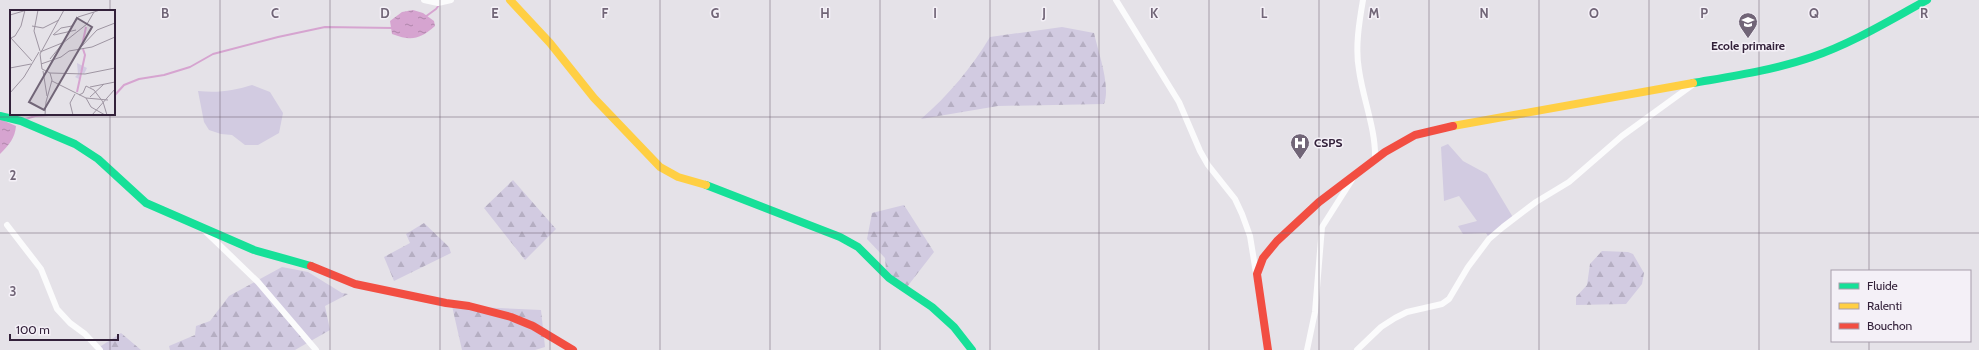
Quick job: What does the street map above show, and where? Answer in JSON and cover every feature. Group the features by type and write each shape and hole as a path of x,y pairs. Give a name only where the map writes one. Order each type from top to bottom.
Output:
{"street":[{"path":"424,0 438,2 451,0"},
{"path":"510,0 550,43 594,98 660,167 678,177 721,190 840,237 858,247 889,278 932,307 954,327 972,350"},
{"path":"1116,0 1179,102 1200,151 1208,165 1237,204 1250,236 1268,350"},
{"path":"1363,0 1358,41 1358,69 1368,117 1376,143 1375,158"},
{"path":"1256,273 1263,258 1293,226 1358,170 1410,137 1445,127 1756,72 1812,56 1853,40 1927,0"},
{"path":"1357,350 1381,327 1395,318 1407,312 1442,304 1449,299 1468,267 1490,239 1503,227 1536,202 1569,182 1622,136 1682,94 1695,83"},
{"path":"0,116 21,121 75,144 98,159 146,203 204,230 254,250 306,264 355,284 446,303 469,306 511,317 533,326 573,350"},
{"path":"1307,350 1315,312 1322,227 1358,170"},
{"path":"7,225 41,269 57,309 70,323 85,334 100,350"},
{"path":"204,230 258,282 316,350"}],"green space":[{"path":"1062,27 1094,33 1105,79 1106,97 1104,104 998,106 921,119 941,101 959,81 990,37"},
{"path":"252,85 270,92 283,113 279,133 258,145 245,145 232,135 221,134 209,130 204,122 198,91 225,91"},
{"path":"1448,144 1463,161 1487,174 1514,219 1490,239 1486,233 1463,234 1458,226 1477,221 1459,196 1444,201 1441,147"},
{"path":"513,180 556,229 525,260 484,208"},
{"path":"904,205 934,252 907,287 892,278 886,270 885,258 867,239 872,213"},
{"path":"424,223 449,247 451,253 394,281 384,257 410,243 406,234"},
{"path":"1602,251 1628,252 1633,254 1644,273 1642,284 1626,304 1576,305 1576,297 1587,285 1590,264"},
{"path":"282,267 308,272 342,293 348,294 325,306 330,330 295,350 170,350 169,346 195,335 196,326 210,321 229,296"},
{"path":"452,306 541,310 545,347 535,350 462,350"},
{"path":"121,333 141,350 95,350"}],"water":[{"path":"413,10 423,13 434,21 435,26 419,37 415,38 404,38 392,34 390,21 402,12"},
{"path":"0,119 16,126 11,141 0,154"}],"waterway":[{"path":"425,17 439,5"},
{"path":"115,95 124,85 139,79 164,75 190,67 213,54 278,37 325,27 393,28"},
{"path":"26,119 35,116 48,115"}],"traffic: fast":[{"path":"1693,83 1798,62 1857,38 1927,0"},
{"path":"0,116 21,121 75,144 98,159 146,203 254,250 311,266"},
{"path":"706,185 840,237 858,247 889,278 932,307 954,327 972,350"}],"traffic: slow":[{"path":"510,0 550,43 594,98 660,167 678,177 706,185"},
{"path":"1453,126 1693,83"}],"traffic: jam":[{"path":"1268,350 1257,274 1263,258 1277,241 1319,202 1385,152 1415,135 1453,126"},
{"path":"311,266 355,284 446,303 469,306 511,317 533,326 573,350"}],"place":[{"name":"Ecole primaire","path":"1748,39"},
{"name":"CSPS","path":"1300,160"}]}
